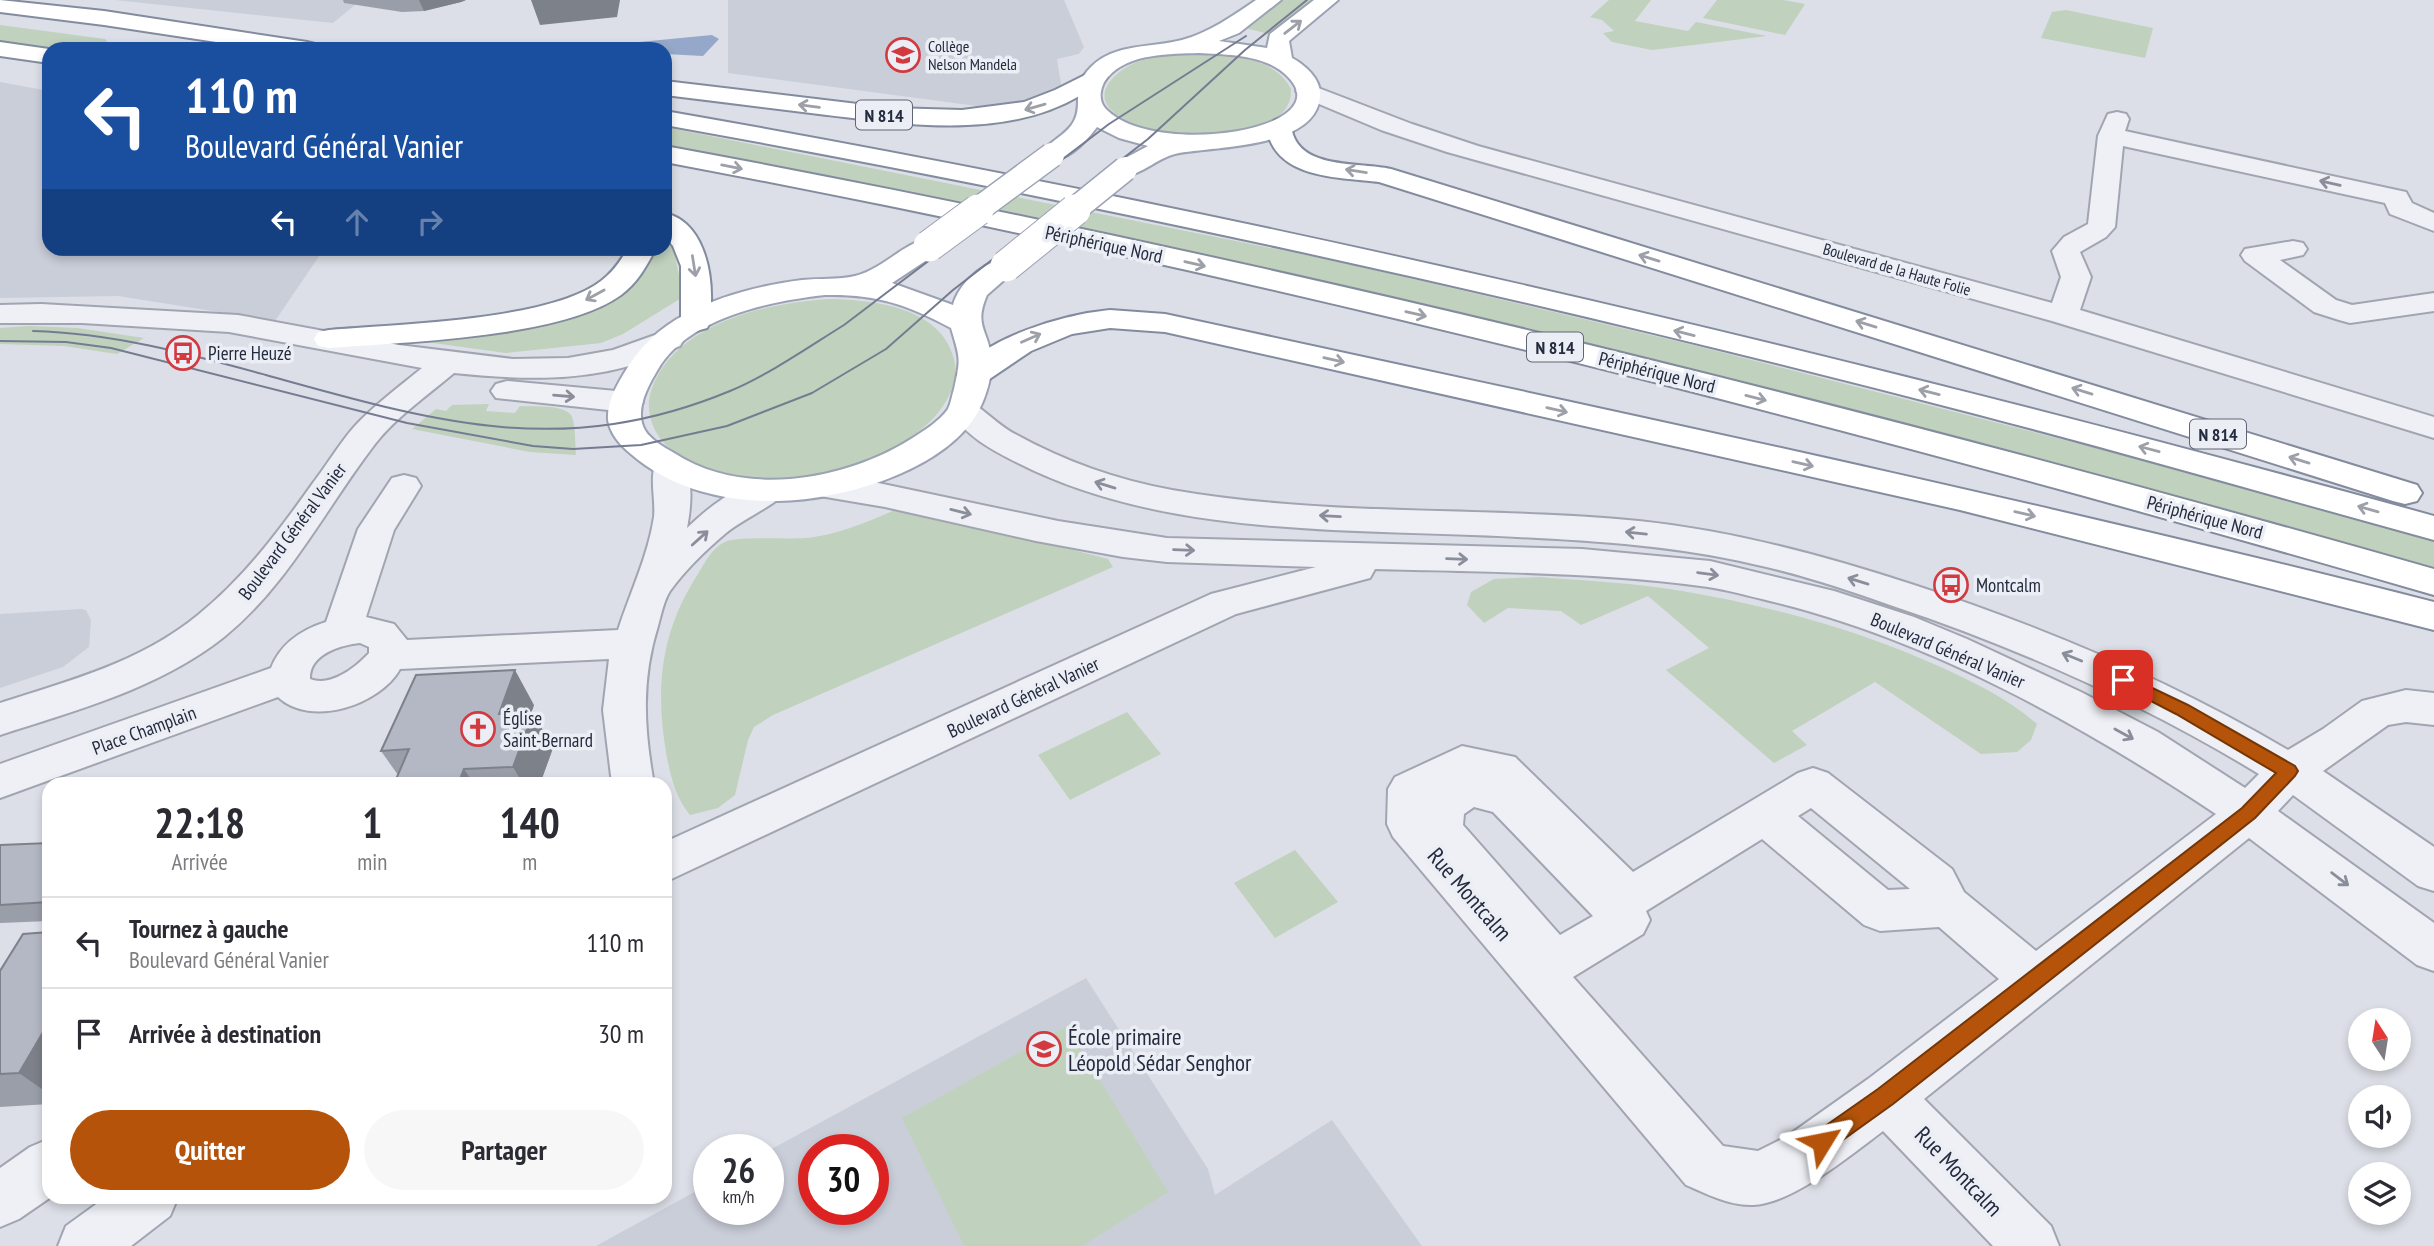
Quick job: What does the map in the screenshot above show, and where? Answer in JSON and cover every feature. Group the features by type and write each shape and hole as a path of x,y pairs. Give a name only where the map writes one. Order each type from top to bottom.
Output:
{"main road":[{"path":"855,286 882,277 929,246 1052,155 1085,126 1091,107 1088,92 1095,77 1109,65 1130,56 1185,45 1231,28 1270,0"},
{"path":"1283,62 1278,52 1278,39 1327,0"},
{"path":"0,6 274,42"},
{"path":"0,19 179,42"},
{"path":"963,322 913,297 855,286 775,292 731,305 669,339 645,364 636,379 627,402 625,421 630,436 670,467 685,474 730,486 769,491 820,486 885,466 912,453 943,431 964,409 976,357 963,322 972,293 1125,169 1156,152 1195,144 1249,138 1291,120 1307,103 1308,91 1301,76 1283,62 1232,47 1185,45"},
{"path":"0,49 42,55"},
{"name":"N 814","path":"672,89 887,115 963,118 1008,114 1039,106 1079,88 1095,77"},
{"path":"1091,107 1109,124 1131,134 1162,141 1195,144"},
{"name":"N 814","path":"672,108 731,118 758,134"},
{"name":"Périphérique Nord","path":"672,119 1169,216 1581,307 2038,419 2434,528"},
{"name":"N 814","path":"1291,120 1279,130 1281,143 1289,153 1302,161 1382,175 2434,502"},
{"name":"Périphérique Nord","path":"672,156 1122,247 1580,353 2047,474 2434,582"},
{"path":"672,228 686,241 697,270 696,322"},
{"path":"329,339 510,323 545,316 581,303 615,284 631,269 638,256"},
{"path":"974,375 1027,339 1073,324 1114,318 1166,323 2051,520 2252,567 2434,616"}],"street":[{"name":"Boulevard de la Haute Folie","path":"1308,91 1415,134 2063,315 2434,428"},
{"name":"Boulevard de la Haute Folie","path":"1291,120 1360,113"},
{"path":"2063,315 2076,277 2066,251 2072,242 2091,236 2101,227 2114,128 2397,198 2400,208 2434,223"},
{"path":"2293,249 2255,255 2325,306 2350,314 2434,302"},
{"path":"0,314 89,312 235,324 329,339 435,372 627,402"},
{"path":"160,318 351,368 500,375 590,366 628,358 669,339"},
{"name":"Boulevard Général Vanier","path":"0,719 121,678 183,646 222,617 261,576 364,436 435,372"},
{"name":"Boulevard Général Vanier","path":"964,409 970,419 985,431 1038,461 1144,496 1228,511 1572,528 1662,536 1742,549 1795,562 1927,602 2075,659 2182,709 2434,950"},
{"path":"632,777 623,699 633,645 674,504 670,467"},
{"path":"343,630 376,529 404,486"},
{"name":"Boulevard Général Vanier","path":"820,486 894,496 992,520 1102,542 1167,550 1582,562 1678,570 1751,582 1821,600 1953,649 2067,703 2143,744 2270,792 2434,872"},
{"path":"652,587 682,553 726,513 769,491"},
{"path":"1389,557 1398,520"},
{"name":"Boulevard Général Vanier","path":"672,860 1224,604 1374,565 1389,557"},
{"path":"343,630 374,631 384,636 389,645 389,655 373,677 343,693 312,697 299,694 291,687 288,678 290,667 310,644 343,630"},
{"path":"389,655 633,645"},
{"name":"Place Champlain","path":"0,781 288,678"},
{"name":"Rue Montcalm","path":"2035,980 1948,906 1936,883 1813,785 1629,898 1500,769 1462,763 1410,789 1409,824 1705,1166 1725,1174 1756,1178 1780,1172 1886,1097 2035,980 2270,792 2375,712 2406,706 2434,709"},
{"name":"Rue Montcalm","path":"1886,1097 2031,1246"},
{"path":"0,1200 42,1171"},
{"path":"86,1246 142,1204"}],"shaded area":[{"path":"115,0 361,0 333,23"},
{"name":"Collège Nelson Mandela","path":"728,0 1064,0 1084,47 1079,54 1057,59 1064,103 1007,110 728,73"},
{"path":"0,82 42,90 42,256 319,256 275,321 118,296 0,298"},
{"path":"86,610 91,620 89,647 63,667 0,688 0,614"},
{"name":"École primaire Léopold Sédar Senghor","path":"1086,978 1208,1169 1215,1195 1332,1120 1422,1246 596,1246 693,1193 693,1225 784,1225 784,1142 798,1135 798,1225 889,1225 889,1134 799,1134"}],"green space":[{"path":"1283,0 1315,0 1277,36 1241,27"},
{"path":"1609,0 1651,0 1635,21 1688,31 1696,22 1767,36 1652,50 1612,42 1603,33 1614,31 1602,20 1590,17"},
{"path":"1717,0 1783,0 1805,4 1785,35 1703,18"},
{"path":"2066,10 2153,28 2145,58 2041,38 2052,12"},
{"path":"0,25 107,41 42,42 42,48 0,42"},
{"path":"1203,53 1253,60 1275,71 1291,89 1282,113 1257,128 1222,135 1184,134 1147,128 1119,116 1105,99 1112,79 1131,65 1154,57"},
{"path":"672,128 1341,262 1693,345 2181,470 2434,540 2434,569 1925,429 1619,351 1211,256 672,147"},
{"path":"672,240 683,297 623,334 601,343 506,353 411,340 556,318 645,256 672,256"},
{"path":"830,299 866,301 904,310 921,317 947,342 955,366 952,388 938,413 920,430 876,457 851,466 799,477 773,478 715,471 683,458 661,439 651,420 649,398 663,368 680,348 701,333 751,312"},
{"path":"0,328 77,328 144,338 117,354 64,346 0,344"},
{"path":"489,404 486,411 515,413 520,406 567,411 574,423 576,455 530,452 412,429 436,409 446,411 452,405"},
{"path":"904,506 1108,559 1113,567 773,715 754,727 748,740 735,795 718,808 690,815 677,793 669,769 661,704 664,660 669,638 686,595 709,556 725,542 754,538 805,538 826,535"},
{"path":"1540,577 1682,591 1812,620 1875,640 1949,671 2001,698 2037,724 2031,740 2017,752 1981,754 1875,682 1792,731 1807,745 1774,763 1666,670 1709,648 1648,596 1581,625 1561,611 1508,608 1484,623 1467,605 1471,592 1494,579"},
{"path":"1127,712 1161,754 1070,800 1038,755"},
{"path":"1295,850 1338,902 1275,938 1234,883"},
{"path":"1067,1026 1168,1192 1082,1246 964,1246 902,1118"}],"water":[{"path":"712,35 719,39 703,56 672,54 672,42 639,42"}],"building":[{"path":"515,670 499,714 533,713 513,767 464,769 461,777 397,777 409,749 381,751 416,675"},
{"path":"42,843 42,902 0,905 0,845"},
{"path":"42,933 42,1034 19,1073 0,1074 0,971 23,934"}],"tram line":[{"path":"0,341 66,342 111,348 407,423 533,446 573,449 641,445 727,426 812,393 886,349 953,290 1148,139 1245,50 1307,0"},
{"path":"33,331 92,336 151,346 441,419 553,429 610,424 668,412 745,384 844,325 1109,124 1246,36"}],"place":[{"name":"Collège Nelson Mandela","path":"903,55"},
{"name":"Pierre Heuzé","path":"183,353"},
{"name":"Montcalm","path":"1951,585"},
{"name":"Église Saint-Bernard","path":"478,729"},
{"name":"École primaire Léopold Sédar Senghor","path":"1044,1049"}],"route":[{"path":"1822,1142 1886,1097 2249,813 2289,771 2182,709 2123,680"}]}
